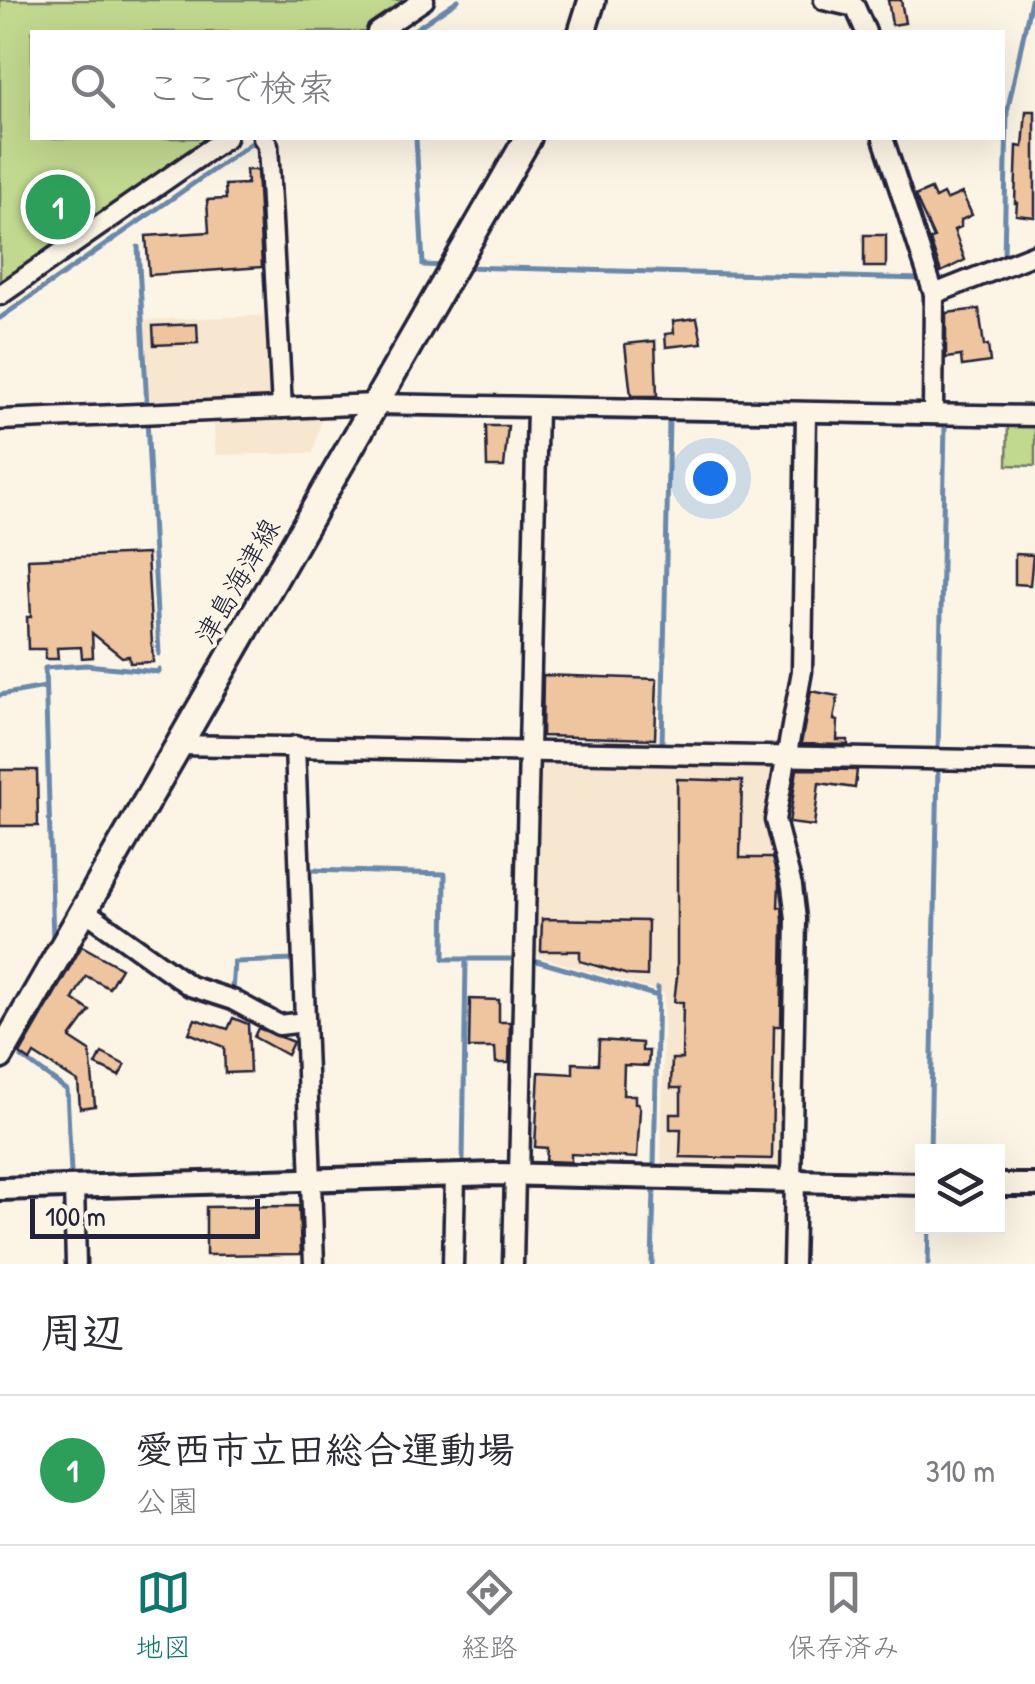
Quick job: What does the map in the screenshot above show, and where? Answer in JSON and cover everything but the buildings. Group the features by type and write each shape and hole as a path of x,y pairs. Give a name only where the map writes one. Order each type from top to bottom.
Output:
{"main road":[{"path":"583,30 592,0"},
{"name":"津島海津線","path":"0,1056 527,140"}],"street":[{"path":"380,30 424,0"},
{"path":"824,0 855,7 865,30"},
{"path":"0,294 223,140"},
{"path":"264,140 282,408"},
{"path":"884,140 934,294 933,414"},
{"path":"934,294 1035,254"},
{"path":"0,420 375,404 1035,416"},
{"path":"514,1264 537,409"},
{"path":"793,1264 796,919 775,820 802,671 806,413"},
{"path":"178,745 1035,760"},
{"path":"295,746 314,1264"},
{"path":"84,910 190,986 233,1000 279,1025 305,1022"},
{"path":"0,1189 517,1174 915,1184"},
{"path":"452,1264 454,1175"},
{"path":"1005,1184 1035,1185"},
{"path":"64,1264 68,1187"},
{"path":"68,1187 76,1264"}],"shaded area":[{"path":"273,315 278,401 150,407 145,320"},
{"path":"323,414 313,453 216,455 213,419"},
{"path":"540,760 779,763 789,886 787,1171 661,1167 664,993 537,956"}],"green space":[{"path":"0,0 414,0 370,30 30,30 30,140 212,140 0,287"},
{"path":"1008,422 1035,423 1035,466 1007,465"}],"waterway":[{"path":"414,30 458,0"},
{"path":"999,260 1004,258 1007,112 1031,0"},
{"path":"0,318 256,140"},
{"path":"416,140 423,265 445,266"},
{"path":"138,247 147,406"},
{"path":"464,267 922,279 924,283"},
{"path":"385,415 521,417"},
{"path":"554,418 801,422"},
{"path":"147,419 159,654"},
{"path":"662,745 669,420"},
{"path":"812,422 945,425 938,754"},
{"path":"53,942 45,668 86,665 159,669"},
{"path":"0,695 45,687"},
{"path":"516,757 520,757 519,793"},
{"path":"930,1144 938,766"},
{"path":"309,870 445,874 444,959 466,959 463,1162"},
{"path":"105,912 162,955"},
{"path":"232,993 234,962 296,960 296,956"},
{"path":"466,959 517,959"},
{"path":"537,961 658,996"},
{"path":"654,1166 658,988"},
{"path":"22,1057 67,1090 71,1173"},
{"path":"525,1186 752,1190"},
{"path":"326,1191 450,1187"},
{"path":"652,1264 654,1188"},
{"path":"82,1197 302,1191"},
{"path":"928,1264 929,1234"}],"place":[{"name":"愛西市立田総合運動場","path":"58,207"}]}
